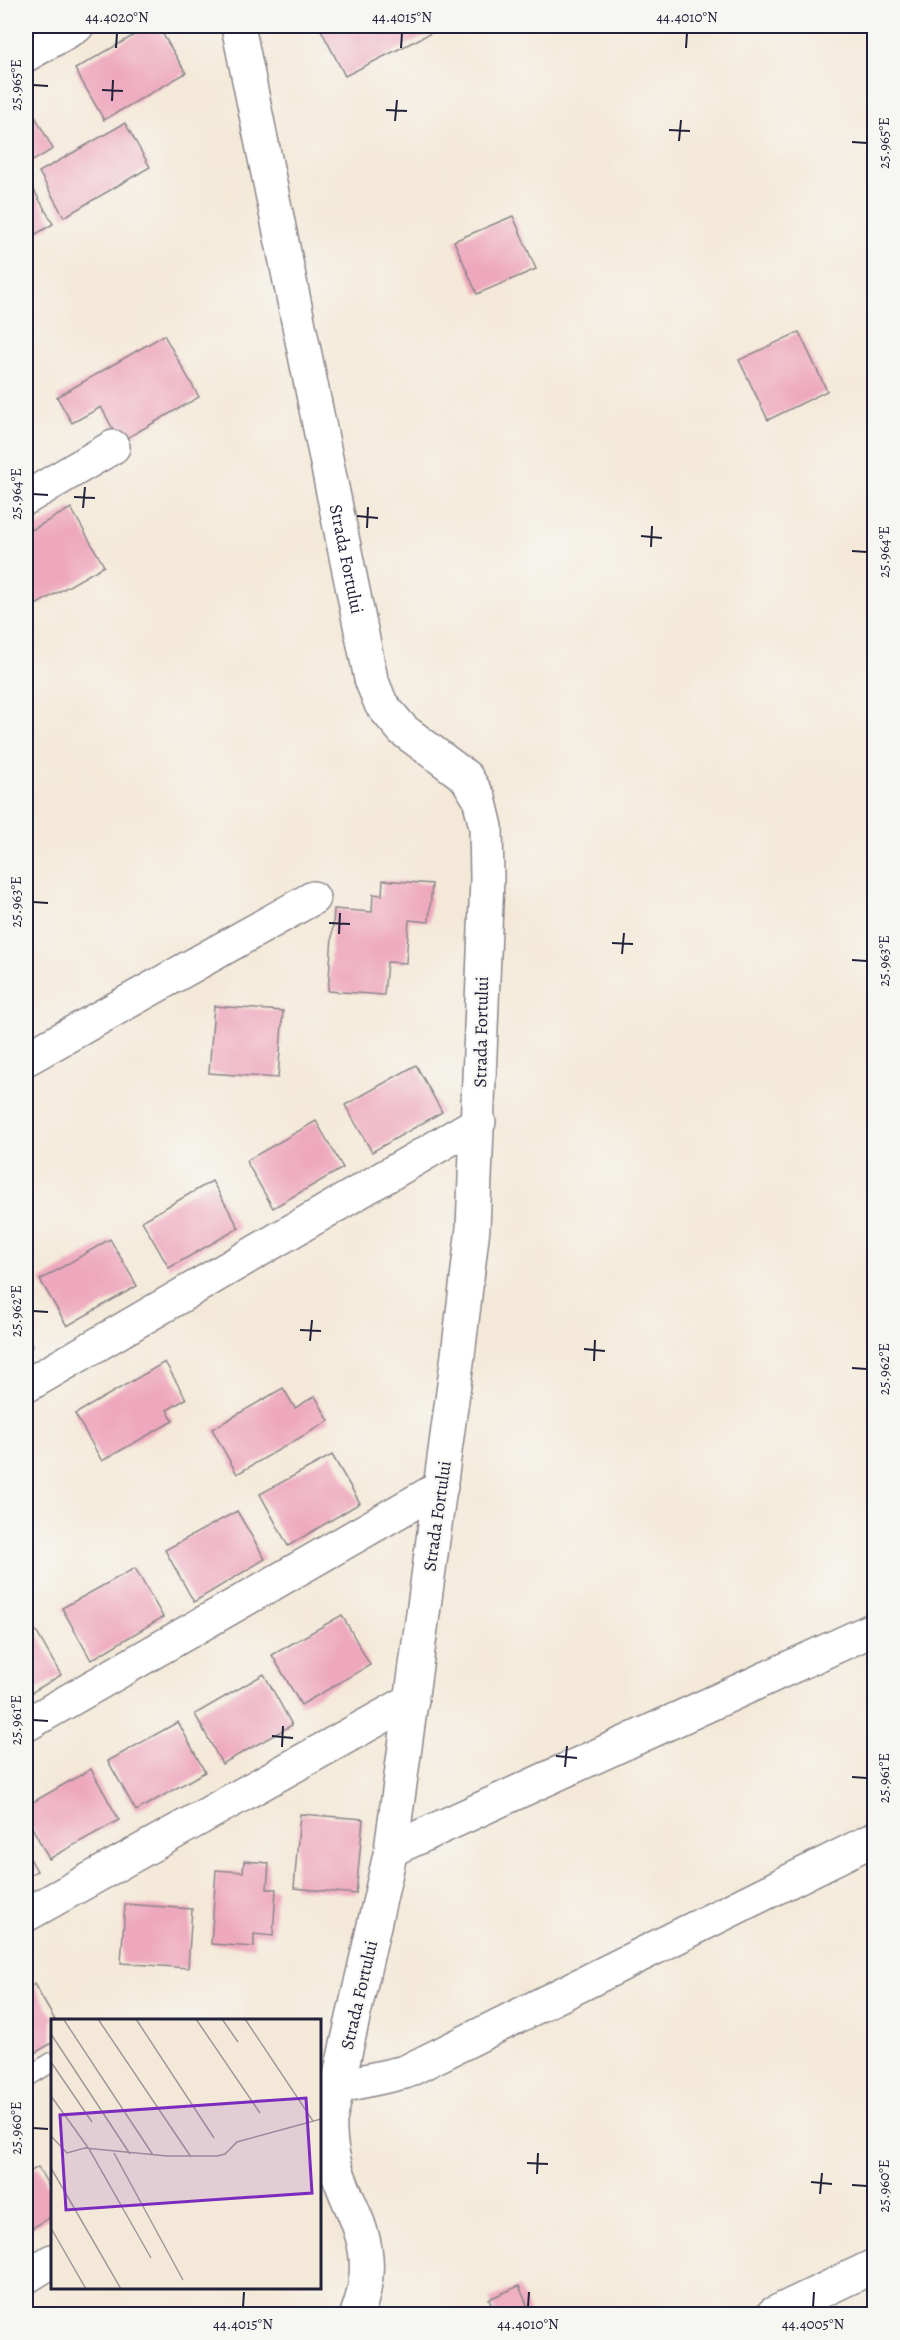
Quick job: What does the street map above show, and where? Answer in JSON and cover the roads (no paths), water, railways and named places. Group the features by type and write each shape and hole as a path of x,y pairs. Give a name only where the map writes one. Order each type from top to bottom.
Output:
{"street":[{"path":"26,55 77,26"},
{"name":"Strada Fortului","path":"238,26 371,679 381,704 403,730 466,777 479,798 484,818 487,879 473,1228 441,1486 391,1850 328,2092 329,2143 333,2165 363,2230 368,2264 366,2290 357,2314"},
{"path":"26,498 113,447"},
{"path":"26,1059 313,898"},
{"path":"26,1386 479,1122"},
{"path":"26,1725 441,1486"},
{"path":"391,1850 874,1629"},
{"path":"26,1915 412,1700"},
{"path":"328,2092 405,2072 874,1839"},
{"path":"26,2277 51,2262"},
{"path":"773,2314 874,2266"}],"lane":[{"path":"26,2078 51,2063"}]}
